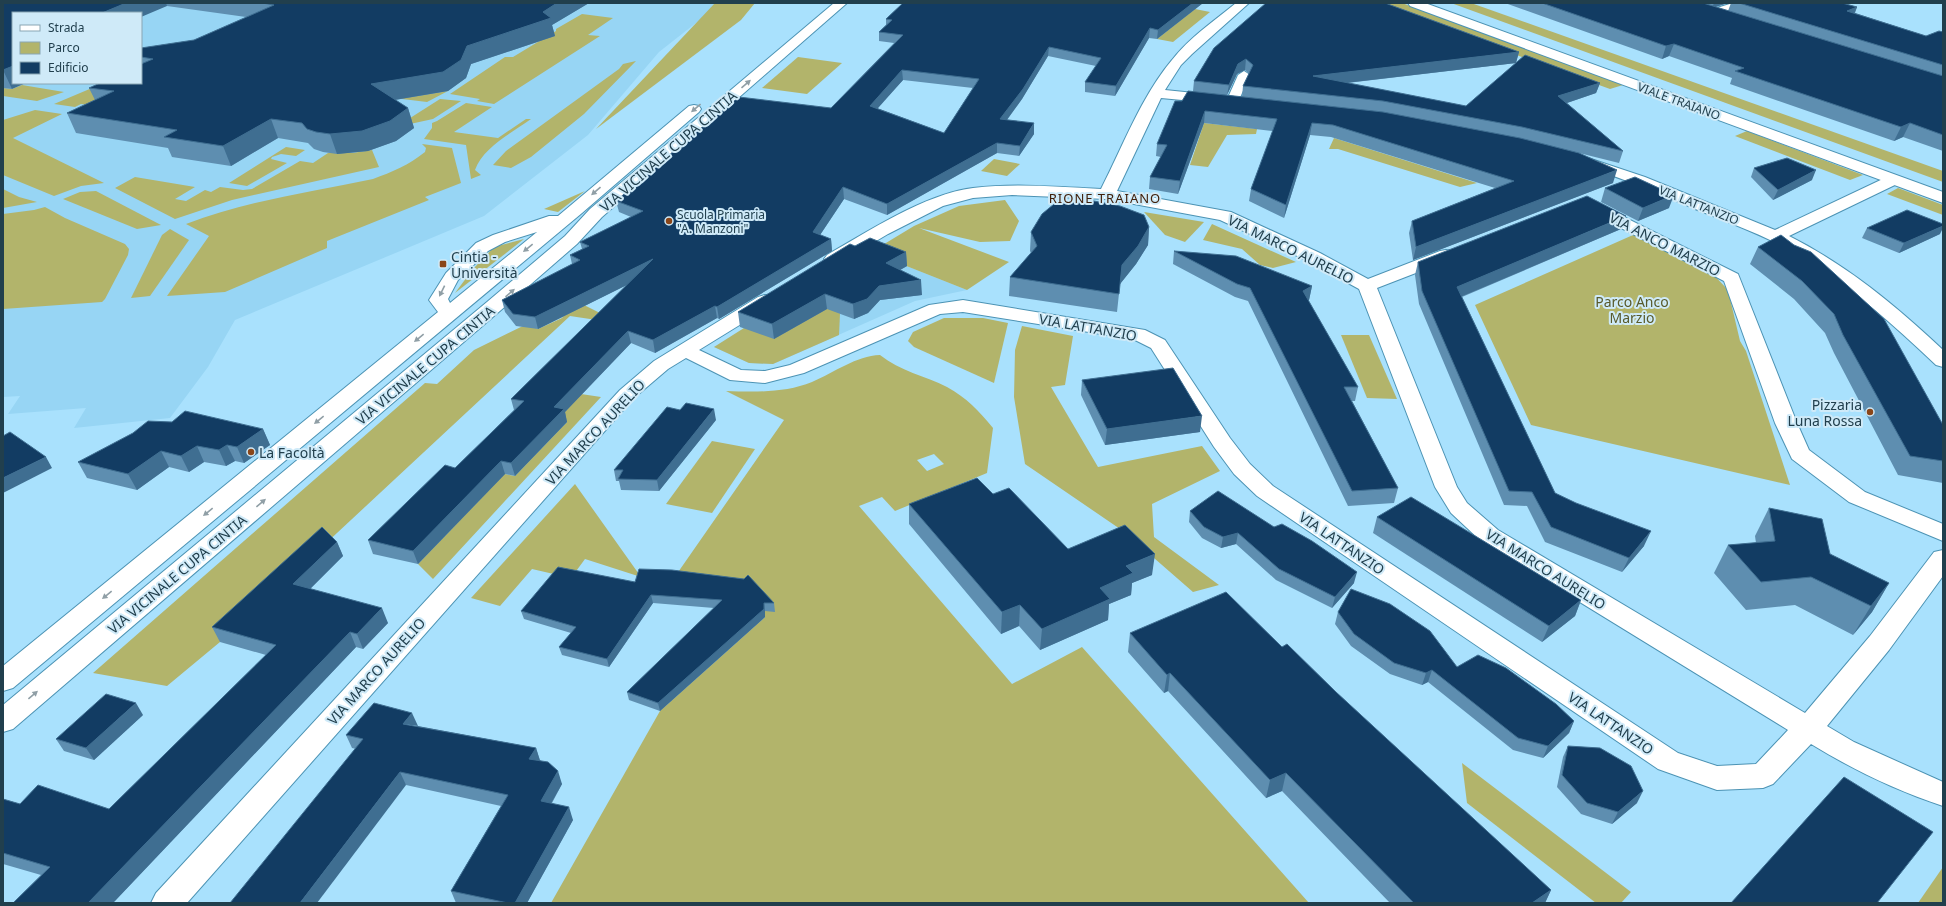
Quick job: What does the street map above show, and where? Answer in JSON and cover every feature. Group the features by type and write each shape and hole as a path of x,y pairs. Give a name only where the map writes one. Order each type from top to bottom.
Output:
{"street":[{"name":"VIA VICINALE CUPA CINTIA","path":"737,74 823,3"},
{"name":"VIA VICINALE CUPA CINTIA","path":"3,681 449,313 555,231 596,213 841,3"},
{"path":"1107,194 1156,93 1176,63 1187,51 1243,3"},
{"name":"VIALE TRAIANO","path":"1414,3 1898,177 1943,189"},
{"name":"VIALE TRAIANO","path":"1436,3 1898,177 1943,198"},
{"path":"1712,13 1744,3"},
{"path":"1697,8 1732,19"},
{"path":"1156,93 1240,102 1244,75"},
{"name":"VIA VICINALE CUPA CINTIA","path":"3,721 555,231 569,214 706,99"},
{"name":"VIA LATTANZIO","path":"1570,159 1601,166 1776,236 1810,255 1844,277 1905,325 1943,361"},
{"path":"1776,236 1898,177"},
{"name":"VIA ANCO MARZIO","path":"1638,180 1583,202 1732,278 1786,423 1800,454 1857,497 1943,533"},
{"name":"VIA MARCO AURELIO","path":"813,272 882,230 937,203 972,193 1012,190 1107,194 1225,216 1314,257 1367,286 1446,487 1459,508 1490,536 1844,750 1925,788 1943,794"},
{"path":"449,313 438,300 446,283 482,248 498,239 555,231"},
{"path":"1367,286 1460,249"},
{"name":"VIA MARCO AURELIO","path":"167,903 627,394 661,365 779,292"},
{"name":"VIA LATTANZIO","path":"684,350 737,376 765,377 798,369 897,324 936,309 963,306 1138,334 1158,344 1222,442 1242,469 1265,492 1668,761 1717,778 1763,776 1809,729 1919,592 1943,558"}],"shaded area":[{"path":"3,3 719,3 715,8 659,52 588,135 484,216 235,320 208,367 170,418 74,428 86,408 8,414 20,396 3,397"},
{"path":"871,252 967,290 915,301 773,364 749,363 714,347"}],"green space":[{"path":"715,3 755,3 741,20 596,129"},
{"path":"1374,3 1402,3 1623,85 1610,89"},
{"path":"1451,3 1471,3 1943,171 1943,182"},
{"path":"1195,9 1210,12 1173,42 1157,39"},
{"path":"582,14 613,18 588,35 600,36 494,104 477,101 480,99 450,94 505,57 513,57"},
{"path":"798,57 842,63 807,94 762,88"},
{"path":"636,61 584,114 531,157 511,168 493,165 506,151 619,69 623,64"},
{"path":"120,84 88,105 81,104 75,107 54,104 92,88"},
{"path":"22,85 64,92 37,101 3,96 3,88 12,89"},
{"path":"448,91 427,102 394,98 411,97"},
{"path":"440,99 461,101 433,119 410,124 407,120"},
{"path":"466,103 492,107 454,132 498,138 526,119 531,119 507,135 484,154 475,170 481,175 471,179 466,145 424,139 432,128 432,123"},
{"path":"35,110 62,114 13,138 104,183 81,186 54,196 3,175 3,120"},
{"path":"1204,123 1257,129 1256,134 1227,135 1208,167 1190,165"},
{"path":"1747,131 1863,175 1850,180 1735,136"},
{"path":"1334,138 1477,183 1460,187 1338,149 1329,149"},
{"path":"422,144 452,148 461,183 425,197 429,200 327,241 327,248 225,292 167,296 209,236 186,224 255,203 373,179 400,168 419,157 425,152 426,148"},
{"path":"286,147 305,150 296,156 281,154 272,157 271,159 287,163 247,186 229,183"},
{"path":"372,150 379,167 232,200 175,219 115,188 135,177 195,187 175,199 186,201 205,190 211,192 220,187 243,190 252,189 300,161 313,163 328,153 352,153"},
{"path":"994,159 1020,164 1007,176 981,171"},
{"path":"1898,188 1943,205 1943,215 1887,194"},
{"path":"3,189 19,197 37,202 3,208"},
{"path":"96,191 161,225 137,229 63,199 80,192"},
{"path":"585,191 558,212 544,209"},
{"path":"1005,200 1019,221 1010,241 980,242 919,228 1009,262 967,290 871,252 914,226 959,206"},
{"path":"45,207 65,218 125,244 129,249 128,255 102,302 3,309 3,214"},
{"path":"1144,212 1204,222 1185,242 1165,235"},
{"path":"1212,224 1296,262 1273,268 1260,265 1242,249 1203,240"},
{"path":"170,229 189,240 150,296 131,298 162,235"},
{"name":"Parco Anco Marzio","path":"1633,235 1711,272 1728,290 1740,341 1746,351 1790,485 1531,425 1475,305"},
{"path":"524,239 455,293 473,269 494,247"},
{"path":"576,301 612,319 610,322 570,316 220,642 167,686 93,673 425,383 437,384 474,350 527,324 538,329 562,318"},
{"path":"835,304 840,314 839,335 773,364 749,363 714,347 744,328"},
{"path":"944,318 983,318 1008,323 994,383 914,347 908,341 913,332"},
{"path":"1022,326 1073,336 1065,385 1051,387 1098,467 1202,446 1220,471 1152,504 1154,537 1219,585 1193,592 1123,531 1025,464 1014,397 1015,350"},
{"path":"1341,335 1369,335 1397,399 1367,398"},
{"path":"880,355 904,369 947,387 972,405 993,428 987,473 895,511 882,497 859,506 1012,684 1082,647 1309,903 551,903 660,711 765,617 674,578 784,420 726,391 781,390 802,386 854,361","holes":["934,454 944,464 927,471 917,460"]},
{"path":"581,394 601,397 433,579 418,564 491,488 489,471 515,476 567,422 557,420"},
{"path":"712,441 755,449 712,513 666,504"},
{"path":"575,484 641,577 585,559 571,578 532,569 500,606 471,598"},
{"path":"1462,763 1631,892 1621,903 1596,903 1467,803"},
{"path":"1943,867 1943,903 1918,903"}],"building":[{"path":"3,3 126,3 104,12 12,12 12,66 3,70"},
{"path":"262,3 557,3 543,12 551,18 467,46 461,60 443,72 371,84 408,108 390,121 362,131 330,134 307,129 302,123 271,119 223,146 164,137 177,130 67,113 114,91 89,88 98,84 142,84 142,64 153,59 142,57 142,48 194,40 274,5"},
{"path":"903,3 1193,3 1158,30 1150,28 1116,86 1085,82 1101,58 1049,47 1023,89 1000,119 1034,123 1020,146 997,143 887,204 843,187 813,232 831,239 717,307 715,306 653,340 628,331 554,407 564,409 511,463 501,461 413,551 368,540 445,465 455,468 524,401 511,399 653,259 535,317 513,314 502,300 580,260 570,255 589,246 580,242 643,211 616,201 739,97 831,108 903,35 879,32 892,20 886,19","holes":["902,70 979,79 944,133 870,106"]},
{"path":"1266,3 1385,3 1519,52 1313,76 1466,106 1525,55 1600,83 1558,96 1623,151 1522,127 1383,101 1243,86 1253,65 1246,59 1238,64 1229,85 1194,81 1214,48"},
{"path":"1542,3 1703,3 1943,76 1943,135 1910,123 1901,127 1735,71 1744,68 1674,44 1666,46"},
{"path":"1739,3 1842,3 1857,7 1847,11 1926,36 1939,31 1943,32 1943,65"},
{"path":"1188,91 1383,112 1520,138 1579,153 1617,170 1416,247 1412,221 1514,181 1333,125 1312,123 1286,205 1251,189 1277,119 1205,111 1180,181 1150,177 1167,145 1157,144 1175,101 1182,101"},
{"path":"1787,158 1816,170 1778,190 1754,168"},
{"path":"1635,177 1674,195 1643,208 1605,188"},
{"path":"1587,196 1626,216 1457,287 1555,493 1576,503 1651,531 1629,558 1551,527 1532,492 1509,491 1422,291 1418,262"},
{"path":"1094,201 1120,206 1144,215 1149,227 1138,246 1122,265 1119,294 1010,277 1037,246 1031,232 1042,214 1054,204"},
{"path":"1907,210 1943,224 1943,226 1904,243 1867,228"},
{"path":"1781,235 1794,245 1811,252 1884,319 1943,425 1943,461 1910,456 1843,335 1834,314 1802,281 1758,247"},
{"path":"870,238 906,252 886,263 921,280 879,286 867,299 853,304 825,294 772,324 738,312 850,244 855,246"},
{"path":"1174,251 1236,256 1312,286 1303,291 1358,387 1344,387 1398,488 1352,491 1250,288 1237,284"},
{"path":"1173,368 1202,416 1107,429 1082,380"},
{"path":"686,403 714,409 657,480 618,479 623,470 614,470 667,407 680,410"},
{"path":"185,411 263,429 237,447 227,445 219,450 197,446 181,456 161,451 128,474 78,462 133,433 148,421 172,422"},
{"path":"10,432 46,457 3,478 3,436"},
{"path":"977,478 993,494 1009,488 1068,549 1125,525 1155,554 1126,566 1133,573 1100,588 1110,599 1042,629 1020,605 1002,612 909,504"},
{"path":"1218,491 1274,527 1282,524 1312,541 1357,572 1335,597 1279,569 1238,533 1223,537 1204,527 1190,511"},
{"path":"1411,497 1581,600 1549,626 1377,517"},
{"path":"1769,508 1822,519 1830,554 1889,583 1871,606 1811,577 1761,582 1728,545 1775,541"},
{"path":"322,527 337,542 293,584 382,608 357,634 350,632 88,903 13,903 50,867 3,853 3,799 20,804 38,785 109,809 276,645 212,627"},
{"path":"558,567 635,582 639,569 672,570 744,579 748,575 774,603 764,603 764,609 658,703 627,692 722,600 651,595 607,659 559,647 576,627 521,611"},
{"path":"1351,589 1390,604 1430,631 1457,667 1478,655 1506,668 1556,704 1574,721 1548,746 1518,738 1432,670 1426,673 1394,663 1354,634 1338,612"},
{"path":"1226,592 1282,647 1287,644 1336,692 1551,890 1532,903 1414,903 1286,773 1270,780 1170,673 1167,675 1130,633"},
{"path":"106,694 136,703 86,748 56,739"},
{"path":"374,703 412,713 403,724 536,748 529,759 548,762 558,771 541,801 569,807 515,903 508,903 451,891 508,795 400,772 300,903 230,903 363,739 346,735"},
{"path":"1568,746 1600,748 1631,766 1643,791 1618,812 1587,803 1562,775"},
{"path":"1844,777 1933,832 1877,903 1731,903"}],"place":[{"name":"Scuola Primaria \"A. Manzoni\"","path":"669,221"},
{"name":"Cintia - Università","path":"443,264"},
{"name":"Pizzaria Luna Rossa","path":"1870,412"},
{"name":"La Facoltà","path":"251,452"}],"district":[{"name":"RIONE TRAIANO","path":"1105,198"}]}
